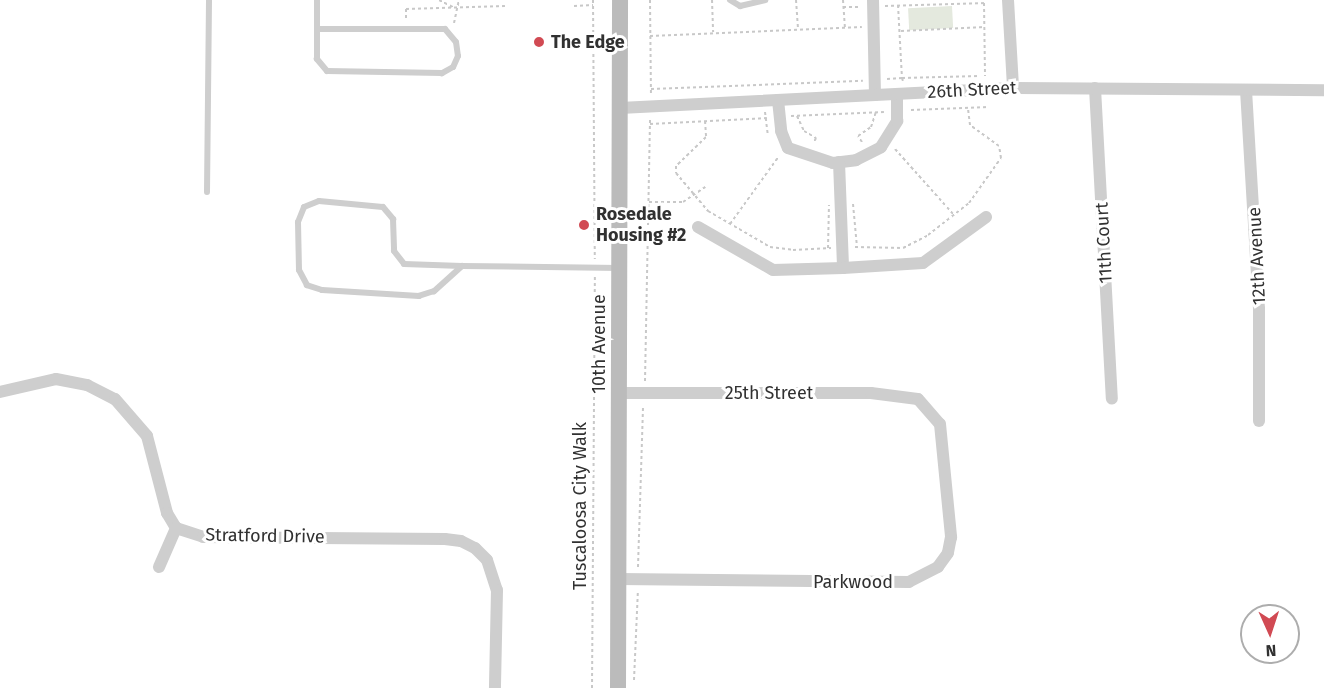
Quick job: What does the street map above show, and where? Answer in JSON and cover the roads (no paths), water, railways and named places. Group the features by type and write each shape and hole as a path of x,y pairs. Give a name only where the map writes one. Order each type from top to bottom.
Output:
{"main road":[{"name":"10th Avenue","path":"618,688 620,0"}],"street":[{"path":"1008,0 1013,88"},
{"path":"873,3 869,80 875,95"},
{"name":"26th Street","path":"620,108 1013,88 1324,90"},
{"name":"11th Court","path":"1095,88 1112,399"},
{"name":"12th Avenue","path":"1246,90 1259,309 1259,421"},
{"path":"778,100 779,116 788,148 811,158 838,162 856,160 881,147 902,114 900,94"},
{"path":"838,162 843,268"},
{"path":"698,227 773,270 843,268 923,262 986,217"},
{"path":"0,392 56,379 87,385 115,399 147,436 166,513 177,528 159,567"},
{"name":"25th Street","path":"619,393 871,393 918,399"},
{"name":"Parkwood","path":"619,579 892,584 924,577 948,553 951,537 940,424 918,399"},
{"name":"Stratford Drive","path":"177,528 203,537 461,541 486,560 497,590 495,688"}],"lane":[{"path":"207,192 209,0"},
{"path":"317,0 317,29 317,59 327,71 442,73 453,67 458,56 456,42 446,29 317,29"},
{"path":"730,0 740,6 765,0"},
{"path":"462,266 434,291 418,296 322,290 307,285 299,270 298,222 304,207 319,201 375,205 383,207 393,219 394,251 404,264 619,268"}],"place":[{"name":"The Edge","path":"539,42"},
{"name":"Rosedale Housing #2","path":"584,225"}]}
